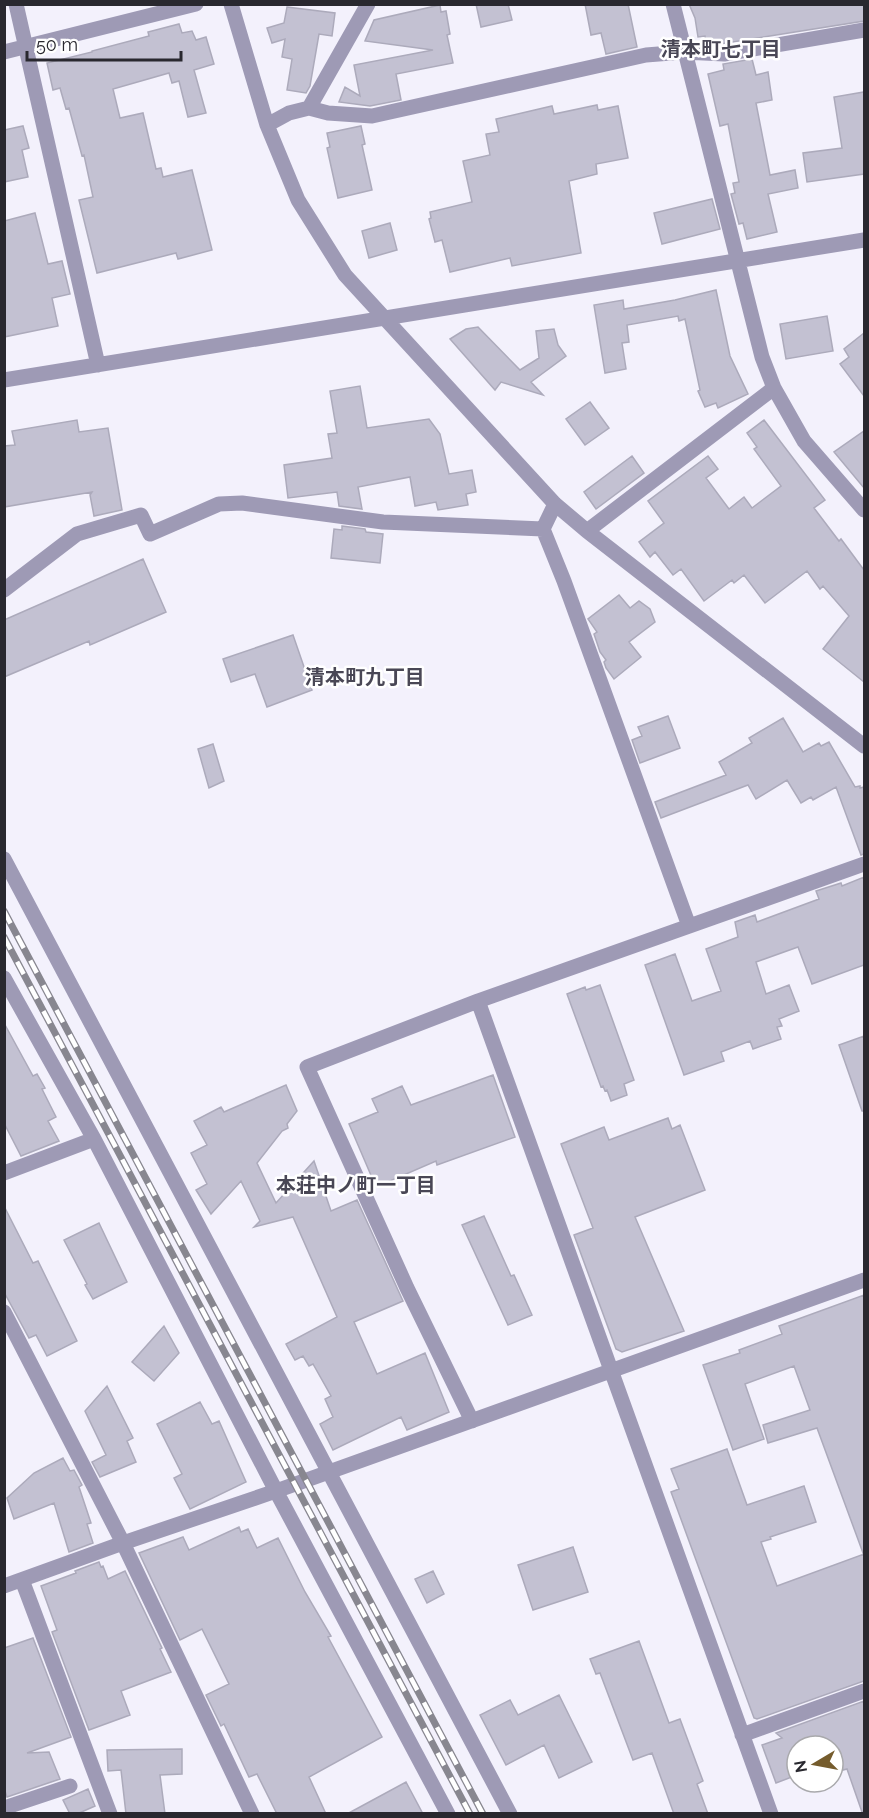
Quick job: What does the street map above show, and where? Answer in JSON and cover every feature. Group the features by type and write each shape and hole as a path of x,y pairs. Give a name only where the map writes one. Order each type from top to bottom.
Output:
{"street":[{"path":"16,4 98,365"},
{"path":"4,52 196,4"},
{"path":"231,4 267,125 298,200 345,275 555,504 864,746"},
{"path":"309,108 368,4"},
{"path":"672,4 762,357 774,388 804,441 864,510"},
{"path":"267,125 289,113 309,108 328,113 372,116 646,55 684,52 724,54 864,30"},
{"path":"4,380 864,240"},
{"path":"587,531 774,388"},
{"path":"4,590 77,534 141,515 150,534 219,504 242,504 383,522 543,529"},
{"path":"555,504 543,529 689,926"},
{"path":"4,859 510,1814"},
{"path":"472,1421 406,1288 307,1067 478,1001 864,864"},
{"path":"4,978 94,1139 276,1491 448,1814"},
{"path":"478,1001 771,1814"},
{"path":"4,1173 94,1139"},
{"path":"4,1586 328,1473 864,1280"},
{"path":"4,1311 123,1543 252,1814"},
{"path":"22,1580 110,1814"},
{"path":"742,1735 864,1691"},
{"path":"4,1808 70,1786"}],"building":[{"path":"476,4 508,4 512,20 481,27"},
{"path":"585,4 628,4 637,47 606,54 601,33 591,35"},
{"path":"689,4 864,4 864,21 720,44 719,40 706,42 705,36 698,37 695,18"},
{"path":"440,5 441,12 446,11 450,34 447,35 453,63 396,74 401,100 370,106 339,102 345,87 360,96 354,65 433,50 365,41 374,20"},
{"path":"287,7 335,13 332,36 319,34 310,86 306,93 287,90 292,59 282,57 285,39 272,43 267,28 284,23"},
{"path":"179,24 182,33 192,31 196,40 206,37 214,64 194,70 206,113 188,117 179,81 172,83 169,73 113,89 120,118 143,113 156,169 161,168 163,177 192,170 212,250 178,259 176,253 97,273 79,200 93,197 84,155 82,156 69,108 66,109 60,88 53,90 47,63 149,36 148,32"},
{"path":"752,59 756,75 768,72 772,100 756,103 770,175 795,170 798,188 768,194 777,232 747,239 743,223 739,224 731,194 735,193 733,183 739,182 728,124 720,126 708,74 724,70 723,64"},
{"path":"864,92 864,174 807,182 803,153 842,148 834,97"},
{"path":"597,105 598,110 618,106 628,158 596,164 597,174 569,181 581,253 512,266 510,258 450,272 442,240 435,242 429,219 431,218 430,212 472,202 463,161 490,155 486,134 499,132 496,119 552,106 554,114"},
{"path":"23,126 29,148 22,150 28,177 4,182 4,130"},
{"path":"361,126 365,144 362,145 372,190 338,198 327,148 330,147 327,133"},
{"path":"712,199 720,229 662,244 654,213"},
{"path":"35,213 48,264 62,261 70,294 52,298 58,326 4,337 4,221"},
{"path":"390,223 397,250 369,258 362,231"},
{"path":"716,290 730,356 748,394 718,408 716,403 705,407 698,391 700,390 685,319 679,321 678,316 627,325 629,342 622,343 626,369 605,373 594,305 623,300 624,309"},
{"path":"827,316 833,351 786,359 780,324"},
{"path":"478,327 520,370 539,358 536,331 554,329 558,345 566,356 531,382 543,395 501,382 495,390 450,339 466,329"},
{"path":"864,333 864,396 840,364 849,357 844,349"},
{"path":"360,386 367,428 429,419 440,434 449,474 472,470 476,492 466,494 468,505 438,510 436,502 415,506 410,477 358,487 362,509 339,506 337,492 288,498 284,465 332,458 328,434 337,433 330,391"},
{"path":"590,402 609,428 585,445 566,419"},
{"path":"77,420 79,432 108,428 122,510 94,516 90,495 92,492 4,507 4,446 15,445 12,431"},
{"path":"764,420 825,500 814,508 864,570 864,682 823,649 849,616 823,586 820,589 807,571 765,603 744,575 734,583 732,580 704,601 681,569 673,575 655,552 650,557 639,542 664,523 648,501 708,456 718,469 706,478 729,509 744,497 752,508 781,486 754,449 757,447 747,433"},
{"path":"864,431 864,488 834,452"},
{"path":"632,456 644,473 596,509 584,492"},
{"path":"342,526 383,534 380,563 331,558 334,529 342,530"},
{"path":"143,559 166,612 90,645 89,641 4,677 4,620"},
{"path":"619,595 630,608 639,601 650,609 655,622 629,642 641,657 614,679 606,668 604,662 606,660 600,652 594,634 597,632 588,619"},
{"path":"293,635 312,690 267,707 255,674 231,682 223,659"},
{"path":"668,716 680,748 640,763 632,740 642,736 638,727"},
{"path":"783,718 803,752 819,743 821,746 829,742 855,787 864,787 864,854 861,855 836,787 813,800 811,797 801,803 787,780 756,799 748,785 661,818 655,802 726,775 719,762 752,743 749,738"},
{"path":"213,744 224,781 209,788 198,749"},
{"path":"864,877 864,965 812,984 798,947 756,962 766,994 789,985 799,1011 779,1019 782,1026 777,1027 781,1039 753,1049 750,1041 721,1052 724,1061 684,1075 645,965 675,954 692,1001 721,991 706,949 738,937 735,922 755,915 757,922 819,899 816,891 841,883 842,886"},
{"path":"600,985 634,1080 624,1084 627,1095 611,1101 607,1090 601,1087 567,994 585,987 586,990"},
{"path":"4,1023 33,1076 37,1074 45,1088 42,1089 56,1117 48,1121 59,1141 21,1156 4,1123"},
{"path":"864,1036 864,1111 862,1111 839,1045"},
{"path":"493,1075 515,1137 437,1165 436,1161 376,1187 349,1124 378,1112 372,1099 402,1086 411,1105"},
{"path":"286,1085 297,1111 287,1124 288,1128 282,1131 257,1163 276,1203 314,1161 331,1211 357,1200 403,1301 354,1322 377,1374 425,1353 449,1412 407,1430 401,1417 333,1450 320,1424 333,1417 325,1399 331,1396 313,1364 309,1366 303,1356 295,1360 286,1344 337,1317 293,1217 254,1227 260,1221 241,1181 211,1214 196,1190 207,1184 191,1153 207,1145 194,1121 221,1107 224,1112"},
{"path":"668,1118 672,1129 680,1125 705,1190 635,1217 684,1331 622,1352 616,1349 574,1235 593,1228 561,1144 604,1127 609,1140"},
{"path":"4,1206 33,1263 38,1261 77,1341 47,1356 36,1335 29,1338 4,1292"},
{"path":"484,1216 511,1276 514,1275 532,1315 508,1325 462,1225"},
{"path":"99,1223 127,1282 93,1299 64,1240"},
{"path":"864,1295 863,1553 817,1428 768,1443 763,1425 810,1410 794,1366 745,1384 764,1439 733,1450 703,1365 740,1353 739,1350 782,1334 779,1326"},
{"path":"164,1326 179,1353 154,1381 132,1362"},
{"path":"107,1386 133,1438 127,1441 136,1462 100,1477 92,1462 106,1455 85,1411"},
{"path":"200,1402 212,1424 219,1421 246,1482 190,1509 174,1478 182,1474 157,1424"},
{"path":"727,1449 747,1505 804,1486 816,1522 761,1542 777,1586 864,1554 864,1681 757,1719 754,1718 671,1492 679,1489 671,1469"},
{"path":"63,1458 70,1471 74,1470 82,1485 79,1487 91,1523 87,1524 93,1543 69,1552 54,1503 14,1519 7,1498 34,1473"},
{"path":"239,1527 241,1532 248,1529 257,1548 278,1538 382,1737 309,1777 326,1814 277,1814 257,1774 249,1777 224,1724 221,1726 206,1695 229,1684 202,1629 180,1640 139,1553 183,1537 189,1550"},
{"path":"573,1547 588,1592 533,1610 518,1565"},
{"path":"99,1562 108,1579 125,1571 171,1672 121,1691 130,1715 89,1730 52,1632 57,1630 41,1586"},
{"path":"433,1571 444,1594 427,1603 415,1579"},
{"path":"33,1638 71,1737 27,1753 49,1752 60,1779 7,1797 4,1788 4,1648"},
{"path":"639,1641 669,1723 680,1719 703,1781 697,1784 708,1814 674,1814 652,1753 633,1760 600,1673 596,1674 590,1659"},
{"path":"559,1695 592,1762 559,1778 544,1745 506,1765 480,1715 510,1700 518,1715"},
{"path":"864,1701 864,1812 862,1812 847,1769 845,1770 845,1734 785,1734 785,1780 776,1783 762,1745 782,1738 776,1733"},
{"path":"182,1749 182,1774 160,1775 165,1814 126,1814 121,1770 108,1771 107,1750"},
{"path":"406,1782 423,1814 347,1814"},
{"path":"88,1789 95,1806 77,1814 70,1814 63,1800"}],"railway":[{"path":"4,911 483,1814"},
{"path":"4,937 470,1814"}],"district":[{"name":"清本町七丁目","path":"721,49"},
{"name":"清本町九丁目","path":"365,677"},
{"name":"本荘中ノ町一丁目","path":"356,1185"}]}
